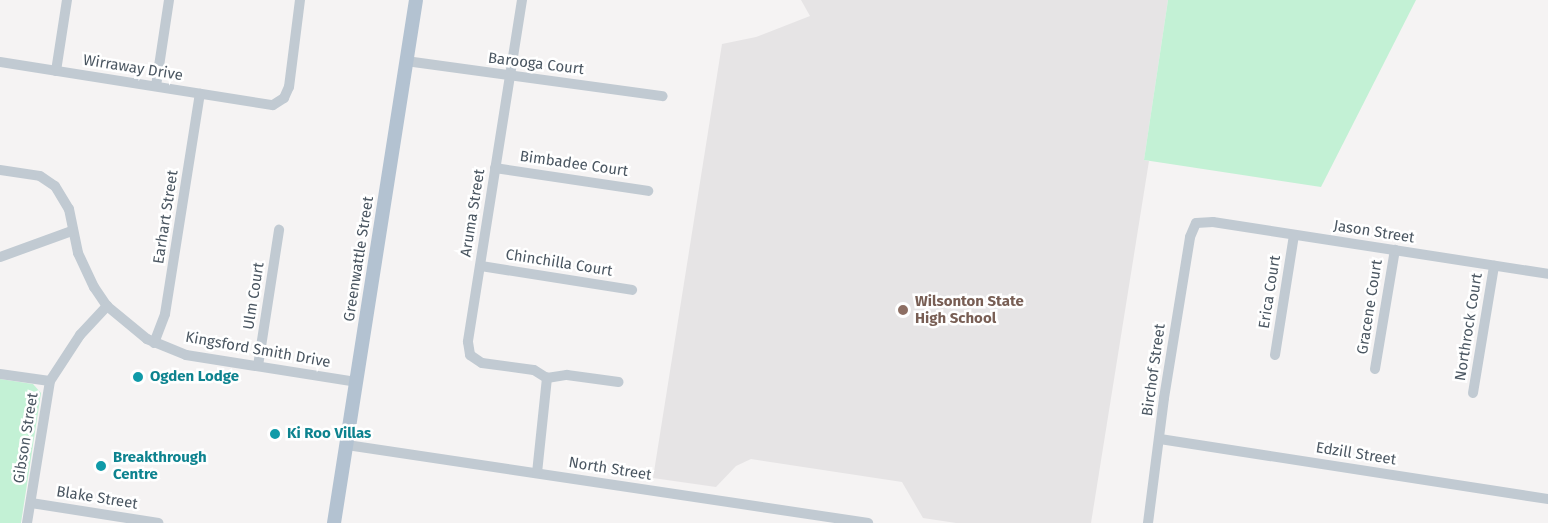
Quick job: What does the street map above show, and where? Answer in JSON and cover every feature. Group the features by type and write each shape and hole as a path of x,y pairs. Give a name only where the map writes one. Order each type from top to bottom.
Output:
{"main road":[{"name":"Greenwattle Street","path":"334,523 416,0"}],"street":[{"path":"56,71 67,0"},
{"path":"156,86 169,0"},
{"name":"Wirraway Drive","path":"0,62 273,105 284,98 289,87 300,0"},
{"name":"Aruma Street","path":"522,0 468,342 470,355 482,363 534,370 548,378"},
{"name":"Barooga Court","path":"406,61 663,96"},
{"name":"Earhart Street","path":"154,343 165,314 200,94"},
{"name":"Bimbadee Court","path":"495,168 648,191"},
{"name":"Kingsford Smith Drive","path":"0,170 40,177 55,186 69,209 72,231 87,272 107,306 154,343 186,355 356,382"},
{"name":"Jason Street","path":"1196,223 1294,235 1548,274"},
{"name":"Birchof Street","path":"1148,523 1188,249 1196,223"},
{"name":"Ulm Court","path":"258,366 279,230"},
{"path":"0,257 72,231"},
{"name":"Erica Court","path":"1275,354 1294,235"},
{"name":"Gracene Court","path":"1375,369 1395,250"},
{"name":"Chinchilla Court","path":"480,266 633,290"},
{"name":"Northrock Court","path":"1473,393 1494,266"},
{"name":"Gibson Street","path":"27,523 50,381 80,335 107,306"},
{"path":"0,374 50,381"},
{"path":"537,473 548,378 567,375 619,382"},
{"name":"Edzill Street","path":"1160,439 1548,499"},
{"name":"North Street","path":"347,445 868,523"},
{"name":"Blake Street","path":"31,503 158,523"}],"shaded area":[{"name":"Wilsonton State High School","path":"801,0 1168,0 1144,160 1149,161 1091,523 956,523 923,518 902,482 751,459 736,466 716,487 653,478 722,44 756,37 810,16"}],"green space":[{"path":"1168,0 1416,0 1321,187 1144,160"},
{"path":"0,379 33,384 41,393 21,523 0,523"}],"place":[{"name":"Wilsonton State High School","path":"903,310"},
{"name":"Ogden Lodge","path":"138,377"},
{"name":"Ki Roo Villas","path":"275,434"},
{"name":"Breakthrough Centre","path":"101,466"}]}
